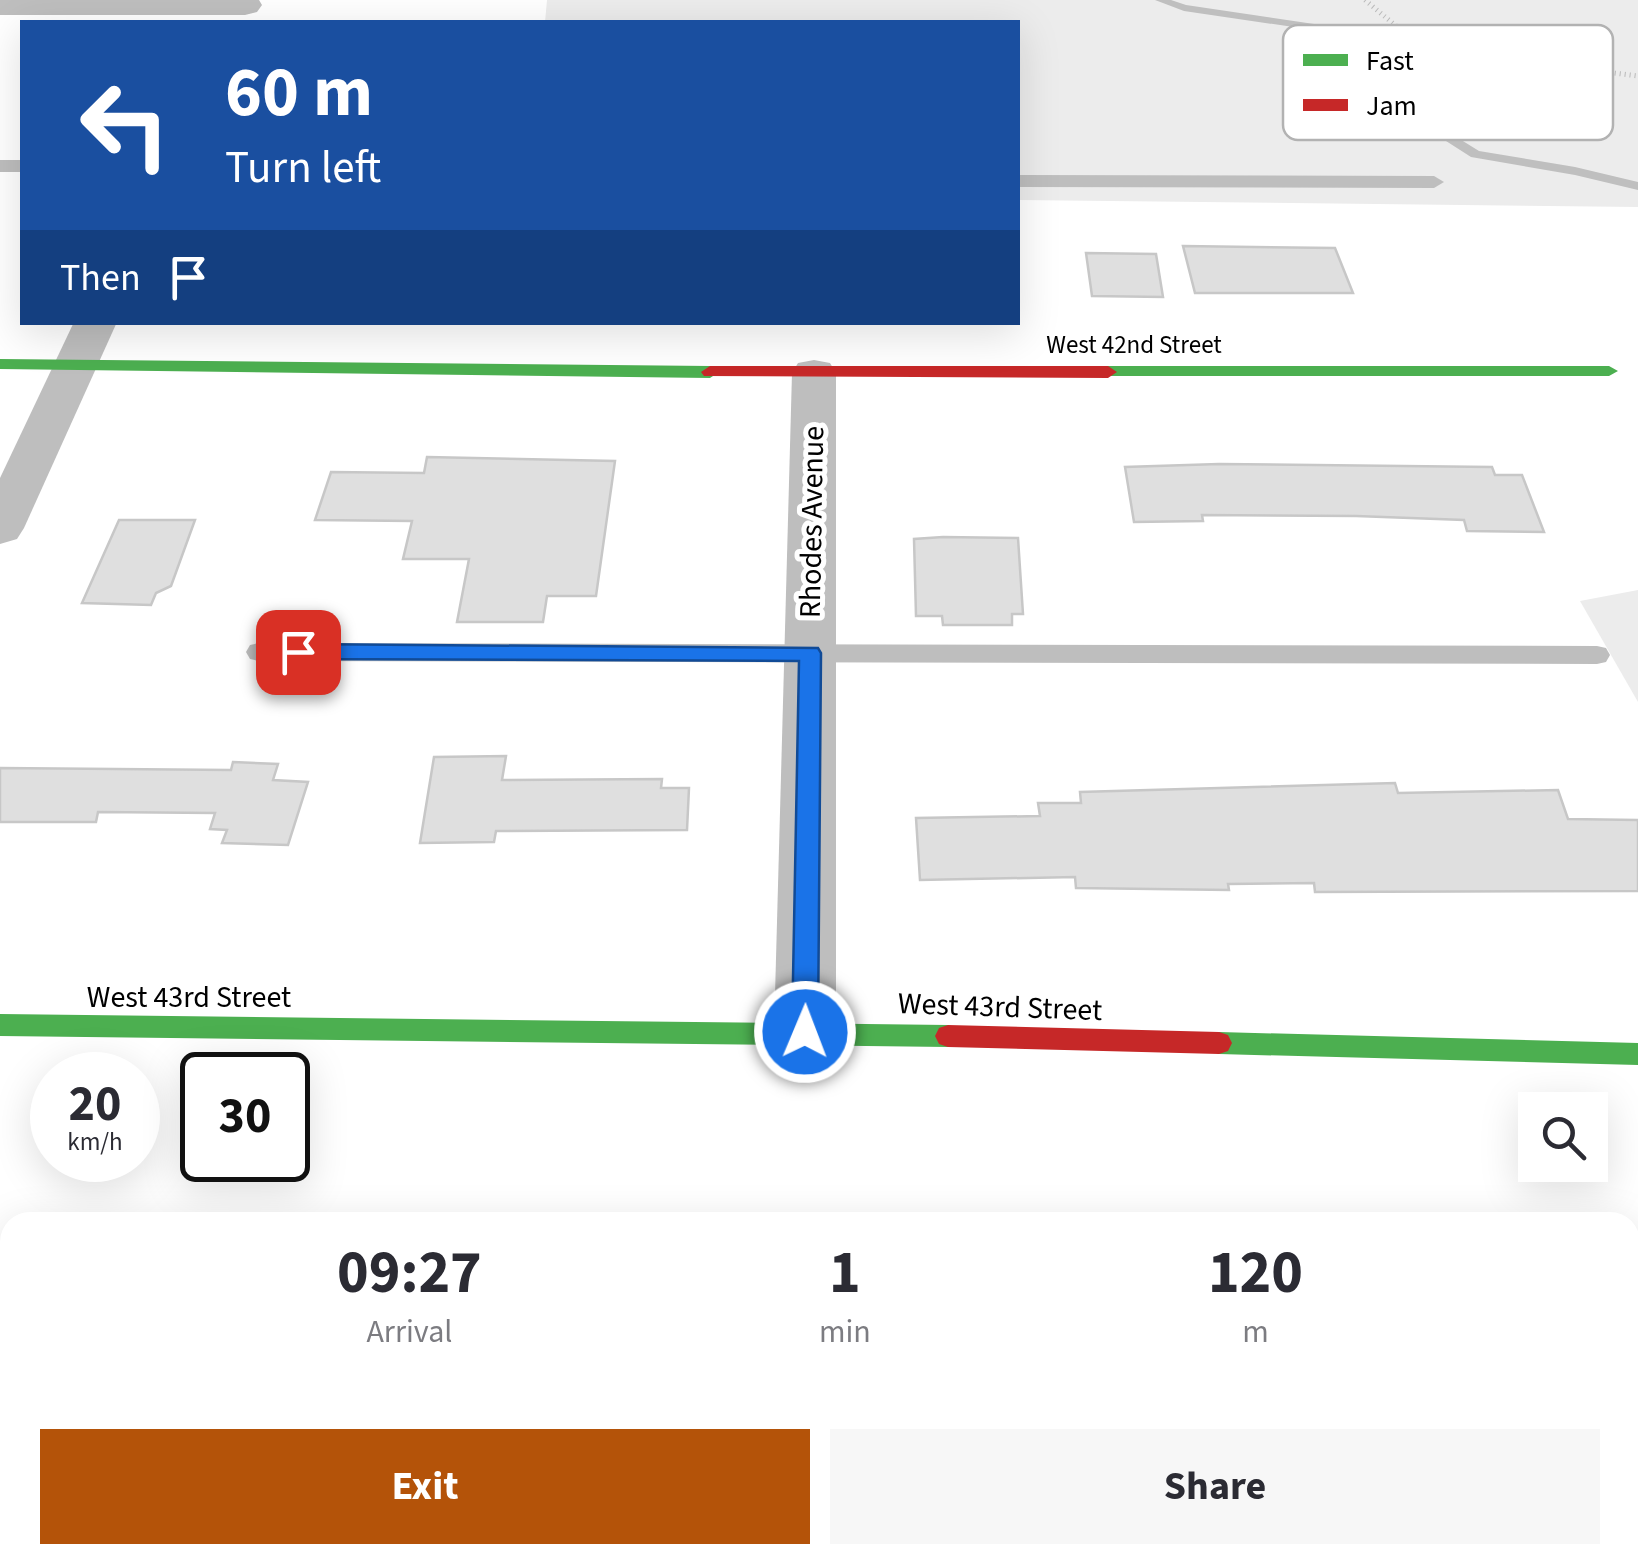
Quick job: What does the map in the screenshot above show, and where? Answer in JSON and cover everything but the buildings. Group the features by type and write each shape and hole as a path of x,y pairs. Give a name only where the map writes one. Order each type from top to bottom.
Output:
{"street":[{"path":"0,5 243,9"},
{"path":"0,528 95,325"},
{"name":"West 42nd Street","path":"0,364 814,373 1608,371"},
{"name":"Rhodes Avenue","path":"805,1032 814,373"},
{"name":"West 43rd Street","path":"0,1025 805,1032 1638,1054"}],"lane":[{"path":"1020,180 1434,182"},
{"path":"258,652 1597,655"}],"path":[{"path":"1364,0 1395,25"},
{"path":"1613,73 1638,76"}],"shaded area":[{"path":"547,0 1638,0 1638,207 1020,200 1020,20 545,20"},
{"path":"1638,590 1638,702 1580,601"}],"waterway":[{"path":"1160,0 1184,8 1303,25"},
{"path":"1453,140 1475,154 1638,186"}],"traffic: fast":[{"path":"0,364 710,372"},
{"path":"1108,372 1609,371"},
{"path":"0,1025 948,1036"},
{"path":"1219,1043 1638,1054"}],"traffic: jam":[{"path":"710,372 1108,372"},
{"path":"948,1036 1219,1043"}],"route":[{"path":"298,652 810,653 805,1032"}]}
